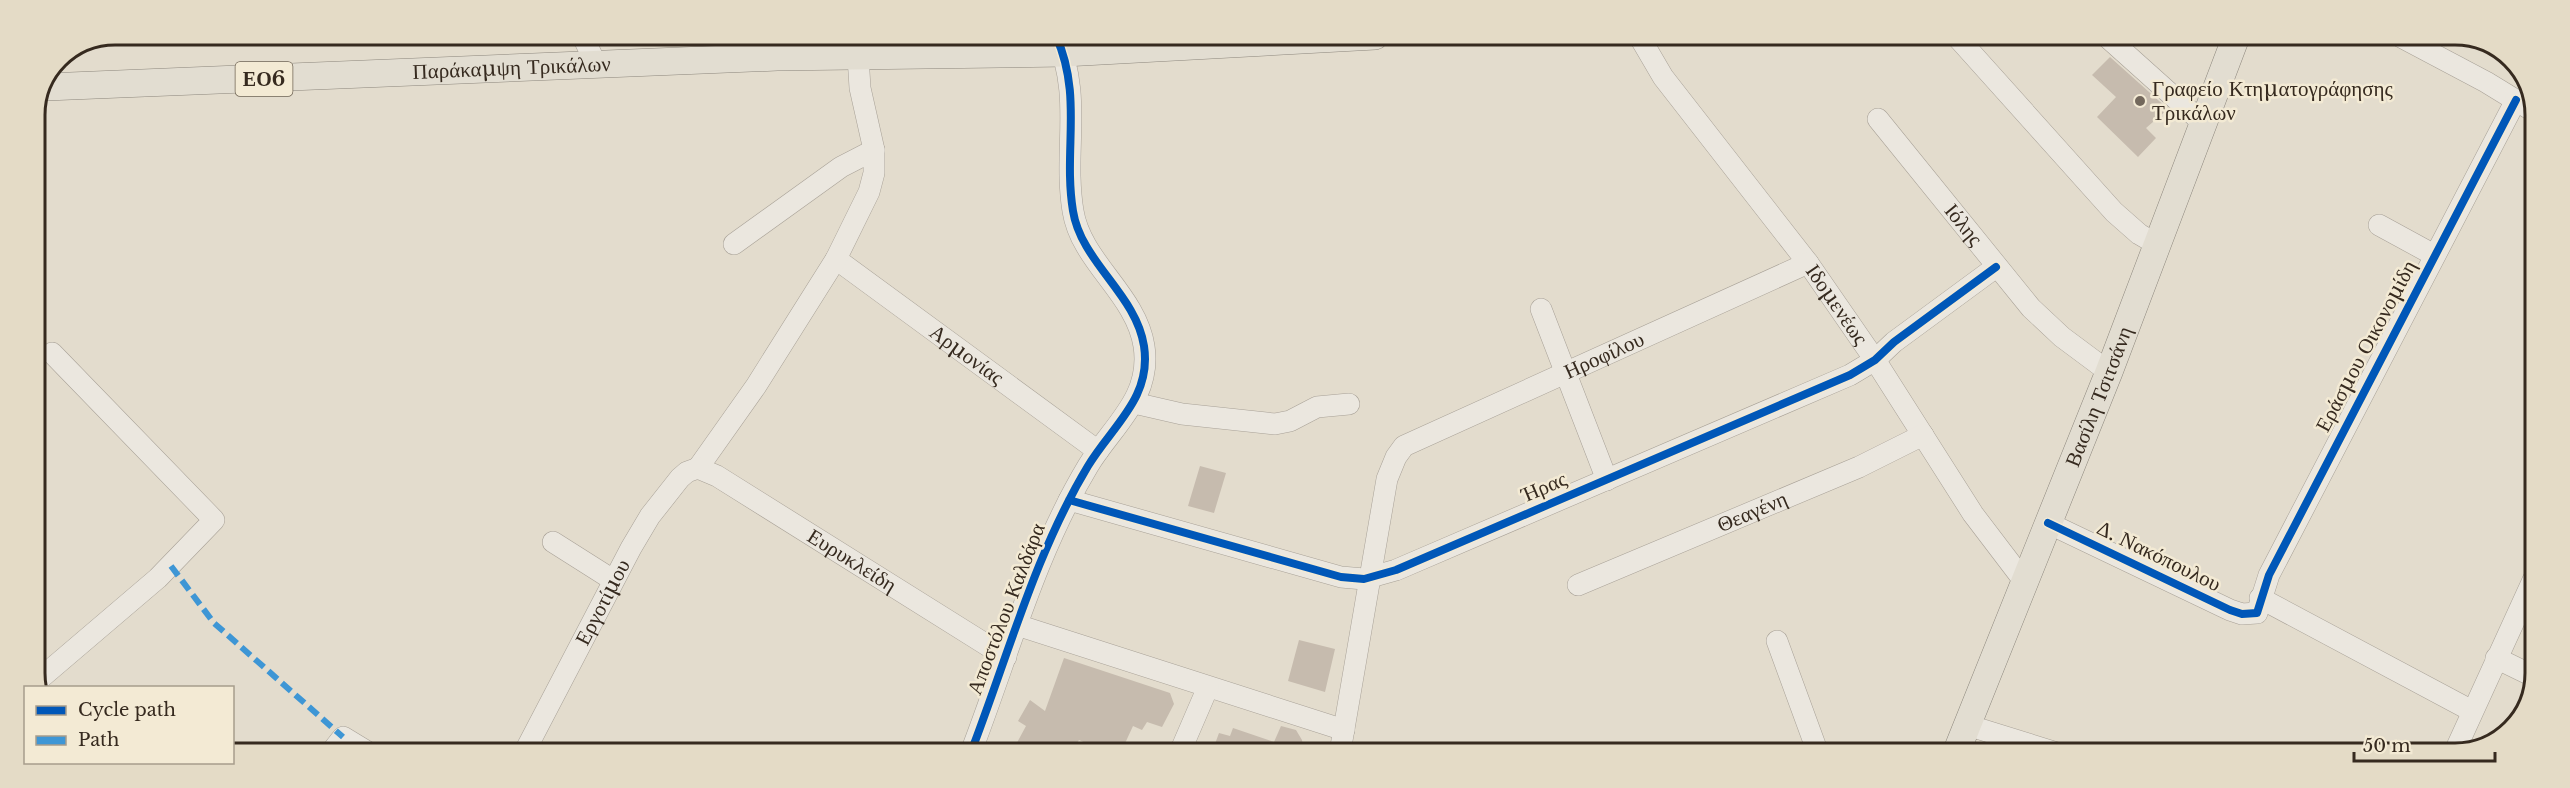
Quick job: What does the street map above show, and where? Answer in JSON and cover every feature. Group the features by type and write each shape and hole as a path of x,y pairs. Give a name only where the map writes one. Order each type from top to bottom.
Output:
{"main road":[{"name":"Παράκαμψη Τρικάλων","path":"51,87 777,57 858,56 1043,45"},
{"name":"Βασίλη Τσιτσάνη","path":"1960,743 2109,372 2233,45"}],"street":[{"path":"587,45 597,66"},
{"name":"Αποστόλου Καλδάρα","path":"974,743 1049,543 1069,500 1098,451 1134,403 1140,391 1145,366 1141,335 1129,308 1086,243 1074,219 1071,193 1072,98 1060,45"},
{"name":"Ιδομενέως","path":"1644,45 1663,77 1808,263 1875,360 1973,514 2024,581"},
{"path":"1964,45 2114,212 2158,245"},
{"path":"2116,45 2204,124"},
{"path":"2431,45 2524,105"},
{"name":"Εργοτίμου","path":"529,743 613,580 662,500 687,472 698,468 756,386 836,259 869,192 874,173 873,150 860,88 858,56"},
{"name":"Εράσμου Οικονομίδη","path":"2258,606 2268,575 2336,440 2516,100"},
{"name":"Ιόλης","path":"1878,119 2031,308 2054,330 2109,372"},
{"path":"734,244 841,167 873,150"},
{"path":"2379,225 2434,255"},
{"name":"Αρμονίας","path":"836,259 1098,451"},
{"name":"Ηροφίλου","path":"1372,578 1387,479 1401,449 1808,263"},
{"name":"Ήρας","path":"1069,500 1341,577 1372,578 1396,570 1830,385 1875,360 1894,342 1996,267"},
{"path":"1541,309 1607,480"},
{"path":"45,674 158,579 214,520 52,353"},
{"path":"1134,403 1182,414 1275,424 1290,421 1317,407 1349,404"},
{"name":"Θεαγένη","path":"1578,585 1859,467 1923,435"},
{"name":"Ευρυκλείδη","path":"698,468 717,476 1006,657"},
{"name":"Δ. Νακόπουλου","path":"2048,522 2230,610 2242,614 2258,606 2472,711"},
{"path":"553,542 613,580"},
{"path":"1342,743 1372,578"},
{"path":"2458,743 2525,597"},
{"path":"1017,625 1344,730"},
{"path":"1778,641 1814,743"},
{"path":"2496,658 2525,672"},
{"path":"1184,743 1208,687"},
{"path":"1967,725 2025,743"},
{"path":"338,743 343,737 353,743"}],"building":[{"name":"Γραφείο Κτηματογράφησης Τρικάλων","path":"2110,57 2168,109 2146,128 2156,138 2138,157 2097,117 2116,97 2092,75"},
{"path":"1200,466 1226,473 1214,513 1188,506"},
{"path":"1299,640 1335,649 1325,692 1288,681"},
{"path":"1064,658 1170,693 1174,704 1162,727 1147,722 1142,730 1133,726 1125,743 1086,743 1079,740 1077,743 1017,743 1026,726 1018,721 1030,700 1045,711"},
{"path":"1281,726 1296,730 1302,743 1215,743 1219,733 1230,736 1233,728 1274,742"}],"marked path":[{"path":"171,566 214,623 343,737"}],"cycle path":[{"path":"974,743 1037,570 1053,534 1088,466 1136,396 1145,364 1144,346 1139,327 1131,310 1086,246 1073,211 1070,166 1071,102 1069,80 1059,45"},
{"path":"2048,523 2230,610 2242,614 2257,613 2269,575 2516,100"},
{"path":"1069,500 1341,577 1364,579 1396,570 1850,375 1875,360 1894,342 1996,267"}],"place":[{"name":"Γραφείο Κτηματογράφησης Τρικάλων","path":"2140,101"}]}
